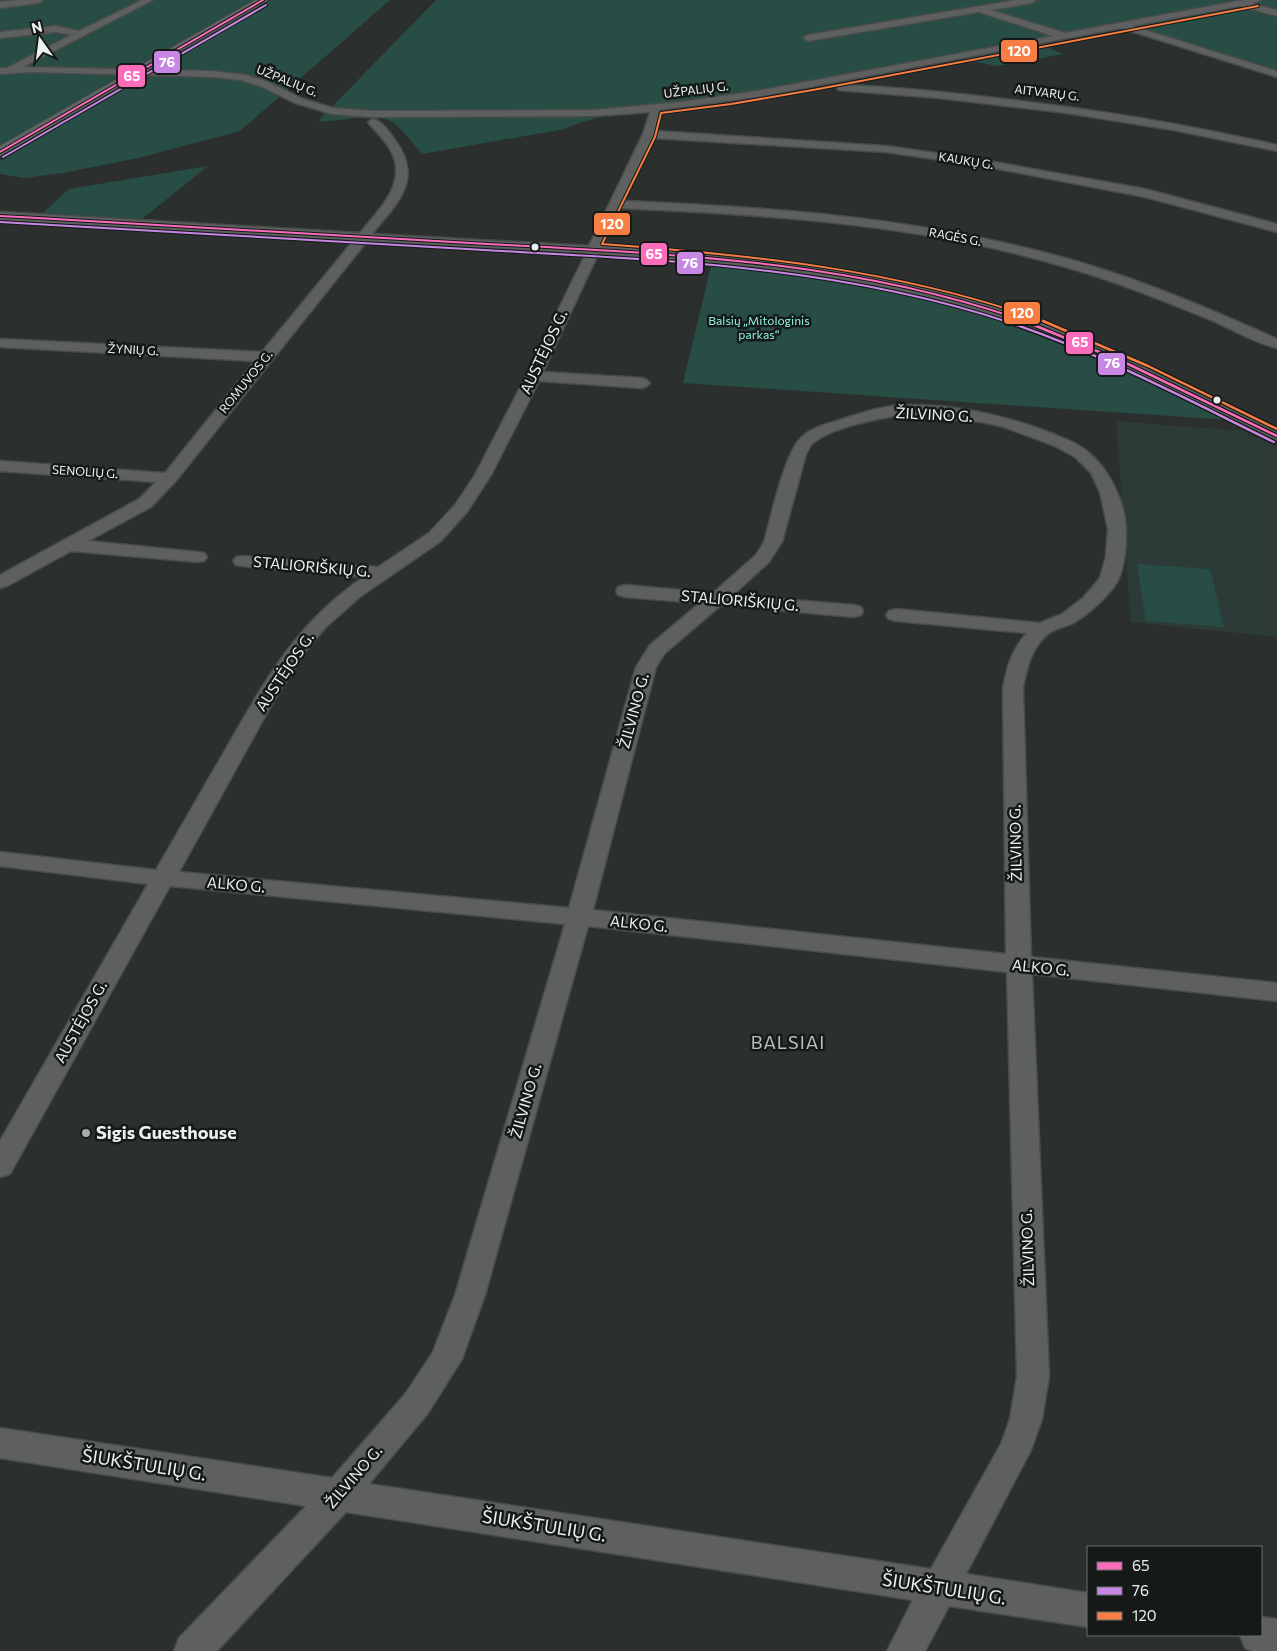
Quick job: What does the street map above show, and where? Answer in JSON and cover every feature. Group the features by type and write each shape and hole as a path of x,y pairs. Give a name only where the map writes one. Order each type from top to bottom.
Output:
{"main road":[{"path":"0,152 263,0"}],"street":[{"path":"0,5 39,0"},
{"path":"3,72 149,0"},
{"path":"808,38 1032,0"},
{"name":"UŽPALIŲ G.","path":"3,72 137,72 242,76 264,84 299,101 332,111 371,114 547,114 653,108 730,98 812,84 1257,0"},
{"path":"962,3 1064,36"},
{"path":"1240,3 1277,13"},
{"path":"1121,26 1277,74"},
{"path":"0,35 51,29 78,34"},
{"name":"AITVARŲ G.","path":"812,84 828,88 897,90 1072,110 1128,118 1277,148"},
{"name":"AUSTĖJOS G.","path":"0,1166 162,878 262,704 297,649 336,606 434,536 461,508 483,475 534,376 592,250 617,204 649,134 655,112 653,108"},
{"name":"ROMUVOS G.","path":"0,582 145,503 169,478 384,211 401,184 404,176 403,166 398,154 383,132 373,122"},
{"name":"KAUKŲ G.","path":"649,134 886,149 982,163 1145,193 1277,228"},
{"name":"RAGĖS G.","path":"617,204 743,211 840,220 967,238 1082,268 1176,302 1277,344"},
{"path":"0,216 700,257 772,265 874,282 967,303 1013,317 1088,346 1277,436"},
{"name":"ŽYNIŲ G.","path":"0,343 266,357"},
{"path":"534,376 642,383"},
{"name":"ŽILVINO G.","path":"192,1651 340,1494 417,1403 446,1359 470,1295 579,917 646,667 657,649 748,573 763,558 773,542 798,454 806,441 822,431 871,415 902,410 982,417 1009,423 1061,443 1081,454 1098,471 1109,492 1117,529 1116,556 1109,579 1090,602 1070,618 1042,629 1028,644 1018,664 1013,688 1019,965 1032,1376 1026,1419 1015,1450 937,1589 905,1651"},
{"name":"SENOLIŲ G.","path":"0,466 169,478"},
{"path":"68,545 198,556"},
{"name":"STALIORIŠKIŲ G.","path":"242,560 382,573"},
{"name":"STALIORIŠKIŲ G.","path":"625,591 854,611"},
{"path":"896,615 1042,629"},
{"name":"ALKO G.","path":"0,859 162,878 579,917 1277,992"},
{"name":"ŠIUKŠTULIŲ G.","path":"0,1443 340,1494 937,1589 1087,1610"},
{"path":"1262,1636 1277,1638"}],"shaded area":[{"path":"1116,421 1242,431 1277,447 1277,637 1131,622"}],"green space":[{"path":"0,0 253,0 0,145"},
{"path":"271,0 390,0 240,131 138,158 68,172 25,178 0,174 0,161 137,80 157,72 154,67"},
{"path":"436,0 1277,0 1277,76 1113,25 818,80 719,96 727,101 668,109 604,114 565,129 422,154 400,128 385,119 366,117 318,121"},
{"path":"1039,44 1063,54 997,66 960,59"},
{"path":"208,166 142,219 43,213 69,189"},
{"name":"Balsių „Mitologinis parkas“","path":"712,262 850,281 941,301 985,314 1029,328 1072,345 1229,420 683,383"},
{"path":"1137,564 1210,569 1224,627 1146,621"}],"transit line":[{"name":"65","path":"0,152 263,0"},
{"name":"76","path":"3,157 266,5"},
{"name":"120","path":"1258,6 813,90 731,104 661,113 655,137 602,244 706,252 811,264 914,283 965,296 1049,323 1115,351 1277,429"},
{"name":"65","path":"0,216 669,255 730,260 850,276 910,288 969,303 1049,330 1126,363 1277,436"},
{"name":"76","path":"0,222 668,261 789,273 849,282 967,309 1046,336 1123,369 1274,442"}],"place":[{"name":"Sigis Guesthouse","path":"86,1133"}],"district":[{"name":"BALSIAI","path":"788,1043"}]}
